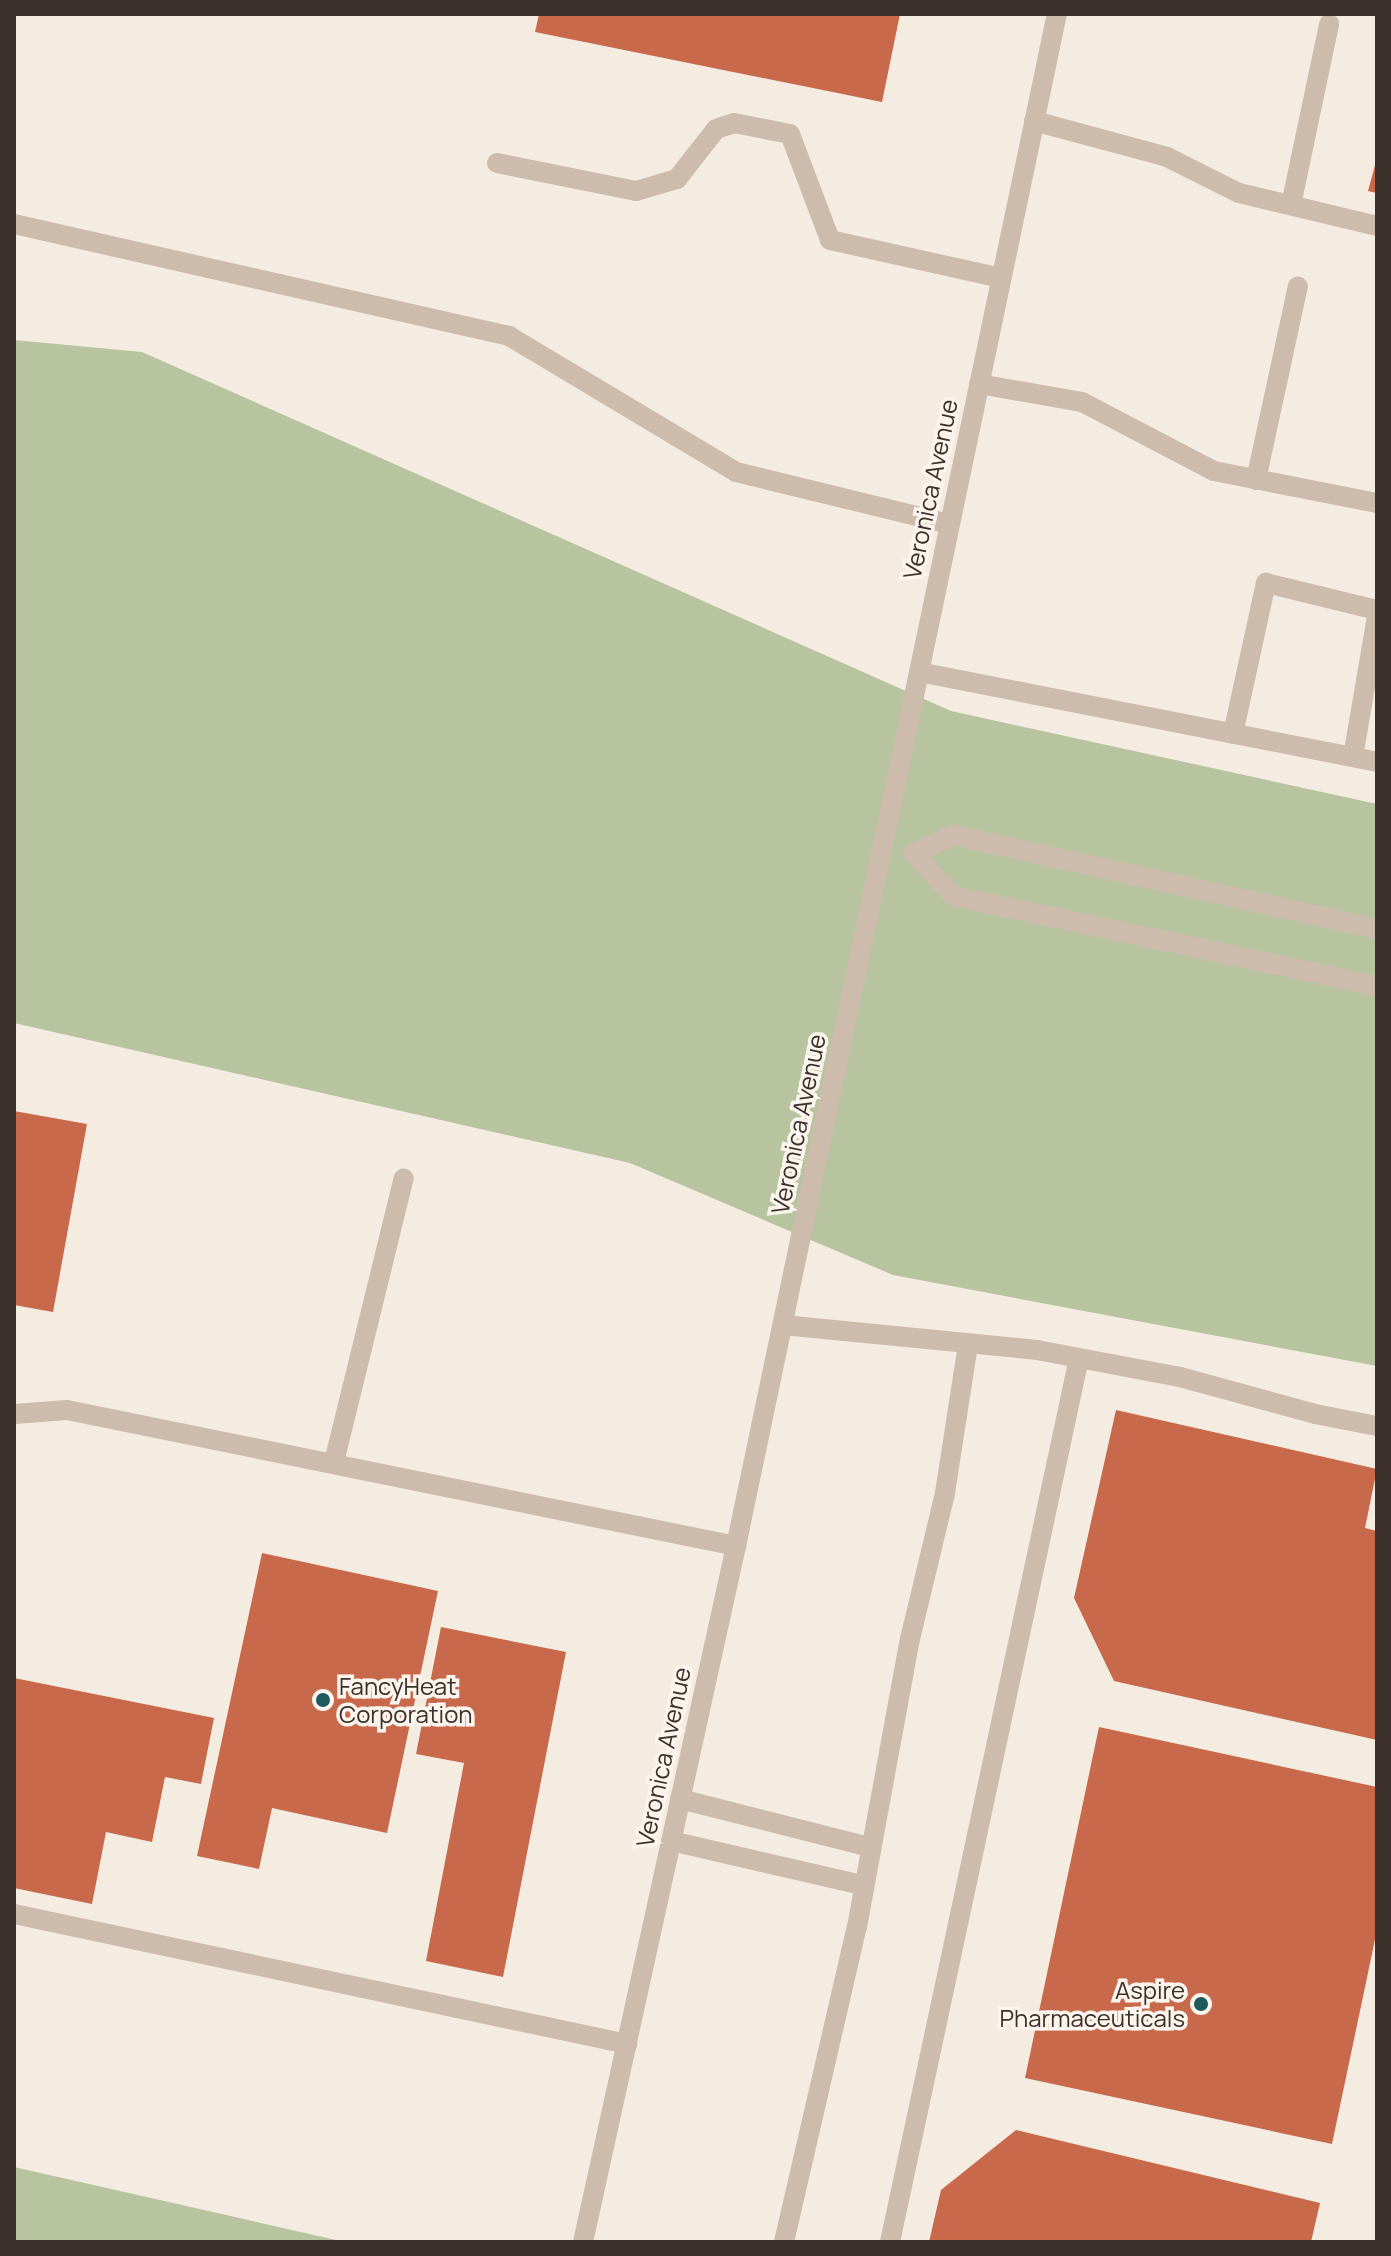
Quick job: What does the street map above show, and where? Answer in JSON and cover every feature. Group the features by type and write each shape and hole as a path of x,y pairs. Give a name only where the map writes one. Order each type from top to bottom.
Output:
{"street":[{"name":"Veronica Avenue","path":"583,2242 736,1546 1057,14"},
{"path":"1291,205 1329,24"},
{"path":"1034,121 1099,135 1167,157 1228,189 1377,226"},
{"path":"497,163 636,191 677,179 716,129 734,123 790,134 830,240 1001,278"},
{"path":"14,224 509,336 736,472 949,524"},
{"path":"1256,480 1298,286"},
{"path":"979,384 1082,402 1135,426 1185,459 1256,480 1377,503"},
{"path":"1233,734 1266,583 1377,610"},
{"path":"1353,757 1377,617"},
{"path":"919,672 1377,762"},
{"path":"913,853 954,835 1377,929"},
{"path":"883,843 913,853 953,896 1377,986"},
{"path":"334,1462 404,1178"},
{"path":"783,1325 1079,1358 1377,1426"},
{"path":"784,2242 857,1927 862,1885 910,1639 945,1493 968,1344"},
{"path":"890,2242 1079,1358"},
{"path":"14,1414 67,1410 736,1546"},
{"path":"680,1799 870,1847"},
{"path":"671,1841 862,1885"},
{"path":"14,1914 627,2044"}],"green space":[{"path":"14,340 142,352 951,711 1377,804 1377,1366 893,1275 630,1163 14,1023"},
{"path":"14,2167 345,2242 14,2242"}],"building":[{"path":"539,14 900,14 882,102 535,32"},
{"path":"1377,158 1377,193 1368,191"},
{"path":"14,1111 87,1124 53,1312 14,1305"},
{"path":"1116,1410 1377,1469 1365,1528 1377,1531 1377,1740 1114,1681 1074,1598"},
{"name":"FancyHeat Corporation","path":"262,1553 438,1591 387,1833 272,1808 259,1869 197,1856"},
{"name":"FancyHeat Corporation","path":"441,1627 566,1652 503,1977 426,1961 464,1763 416,1754"},
{"path":"14,1678 214,1718 201,1784 165,1777 152,1842 106,1832 92,1904 14,1888"},
{"name":"Aspire Pharmaceuticals","path":"1099,1727 1377,1787 1377,1930 1332,2144 1025,2078"},
{"path":"1016,2130 1320,2203 1311,2242 929,2242 941,2190"}],"place":[{"name":"FancyHeat Corporation","path":"323,1700"},
{"name":"Aspire Pharmaceuticals","path":"1201,2004"}]}
